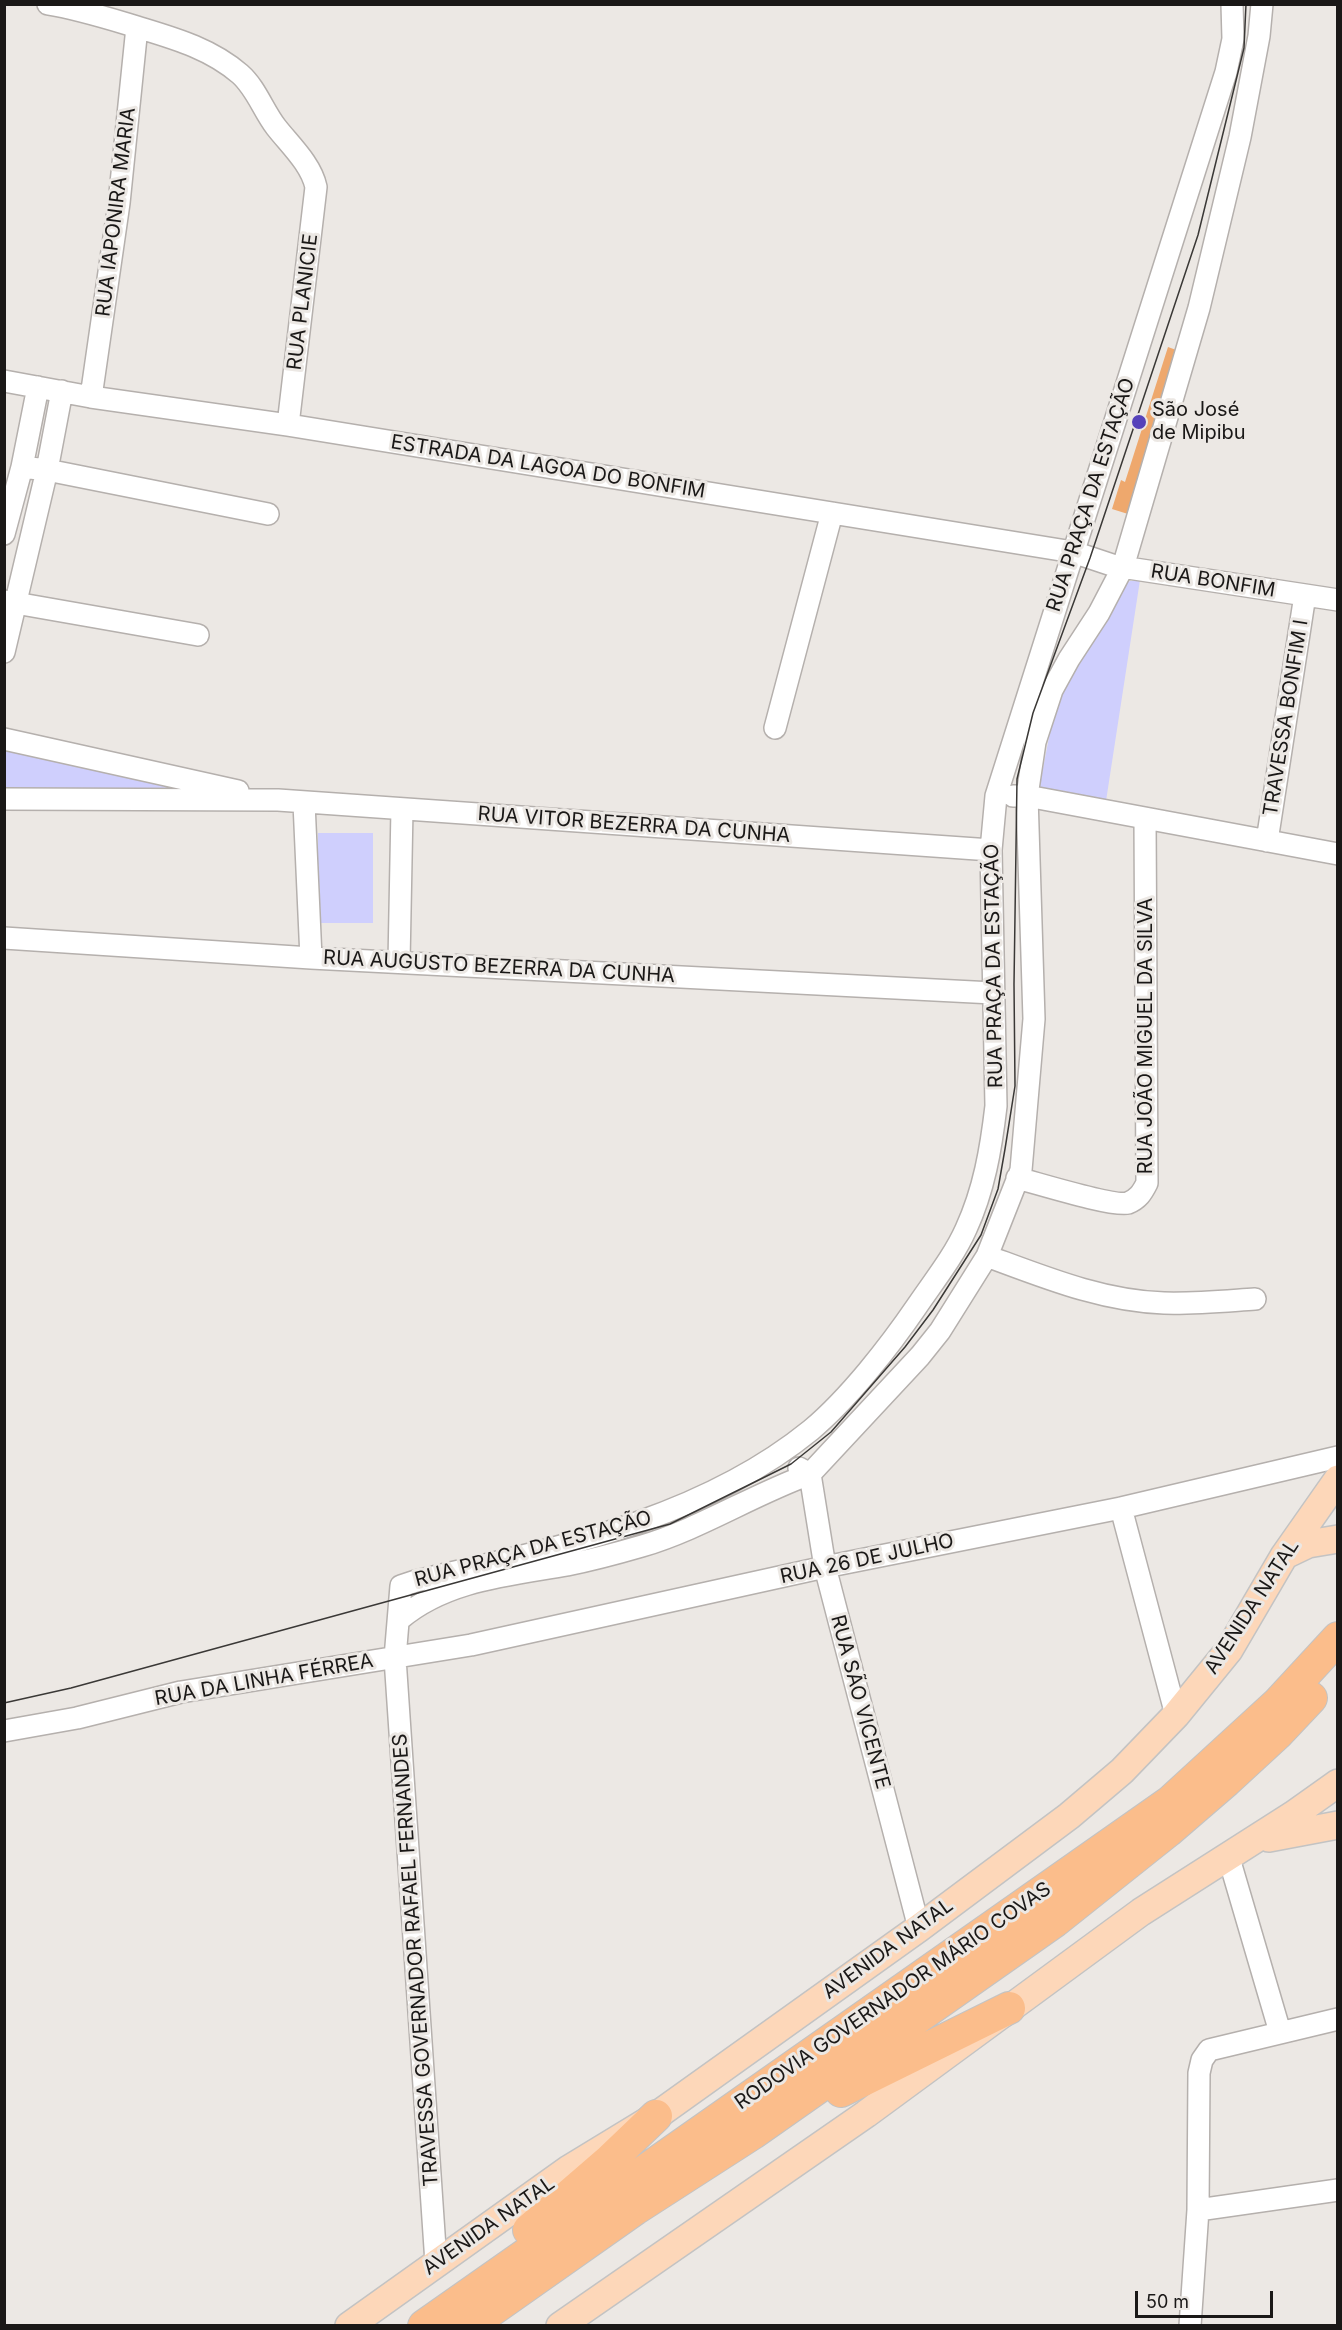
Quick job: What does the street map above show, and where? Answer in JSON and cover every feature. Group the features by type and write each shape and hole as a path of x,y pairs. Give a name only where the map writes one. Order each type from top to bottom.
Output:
{"highway":[{"name":"RODOVIA GOVERNADOR MÁRIO COVAS","path":"430,2321 1170,1802 1278,1703 1338,1638"},
{"name":"RODOVIA GOVERNADOR MÁRIO COVAS","path":"469,2325 635,2209 753,2133 1055,1921 1168,1832 1277,1734 1338,1669"},
{"path":"753,2133 1009,2008"},
{"path":"430,2321 488,2265 610,2160 656,2116"}],"main road":[{"name":"AVENIDA NATAL","path":"349,2325 569,2169 656,2116 919,1928 1069,1816 1122,1771 1176,1715 1229,1650 1284,1556 1338,1479"},
{"path":"1284,1556 1308,1544 1338,1539"},
{"path":"560,2325 866,2114 1141,1912 1293,1815 1338,1783"},
{"path":"1253,1840 1338,1825"}],"street":[{"path":"48,4 78,8 137,27"},
{"path":"78,8 104,4"},
{"name":"RUA PRAÇA DA ESTAÇÃO","path":"400,1619 401,1586 627,1526 720,1489 781,1453 813,1428 840,1402 901,1330 965,1231 979,1197 992,1149 996,1106 991,849 996,796 1081,555 1166,265 1226,72 1233,39 1232,4"},
{"name":"RUA PRAÇA DA ESTAÇÃO","path":"1019,1174 1034,1019 1027,796 1035,742 1052,690 1069,659 1099,614 1124,567 1202,297 1240,137 1259,36 1262,4"},
{"name":"RUA PLANICIE","path":"137,27 174,37 206,51 242,75 271,120 315,180 315,203 288,425"},
{"name":"RUA IAPONIRA MARIA","path":"91,397 119,203 137,27"},
{"name":"ESTRADA DA LAGOA DO BONFIM","path":"4,381 91,397 288,425 1081,555"},
{"path":"5,532 38,387"},
{"path":"4,652 10,602 47,470 62,391"},
{"path":"21,467 47,470 268,514"},
{"path":"775,728 832,513"},
{"name":"RUA BONFIM","path":"1081,555 1124,567 1338,600"},
{"name":"TRAVESSA BONFIM I","path":"1267,841 1305,595"},
{"path":"10,602 198,635"},
{"name":"RUA VITOR BEZERRA DA CUNHA","path":"4,740 278,800"},
{"path":"996,796 1027,796 1338,854"},
{"name":"RUA VITOR BEZERRA DA CUNHA","path":"4,799 278,800 991,849"},
{"path":"304,802 311,958"},
{"path":"399,962 402,809"},
{"name":"RUA JOÃO MIGUEL DA SILVA","path":"1019,1174 1117,1204 1134,1200 1142,1194 1147,1184 1145,819"},
{"name":"RUA AUGUSTO BEZERRA DA CUNHA","path":"4,938 311,958 993,993"},
{"path":"400,1619 416,1605 438,1594 476,1582 571,1564 643,1546 693,1527 810,1474 920,1356 940,1331 987,1256 1019,1174"},
{"path":"987,1256 1067,1286 1127,1299 1163,1303 1255,1299"},
{"path":"781,1453 791,1464 810,1474"},
{"name":"RUA 26 DE JULHO","path":"395,1658 471,1646 825,1567 1121,1508 1338,1457"},
{"name":"RUA SÃO VICENTE","path":"810,1474 825,1567 919,1928"},
{"path":"1121,1508 1176,1715"},
{"name":"RUA DA LINHA FÉRREA","path":"4,1731 77,1718 181,1692 395,1658 400,1619"},
{"name":"TRAVESSA GOVERNADOR RAFAEL FERNANDES","path":"395,1658 436,2263"},
{"path":"1228,1855 1280,2032"},
{"path":"1190,2325 1198,2210 1199,2073 1202,2060 1209,2050 1338,2019"},
{"path":"1198,2210 1338,2190"}],"shaded area":[{"path":"1140,580 1106,801 1039,789 1052,722 1063,682 1121,587 1130,581"},
{"path":"5,748 223,794 5,789"},
{"path":"318,833 373,833 373,923 318,923"}],"building":[{"name":"São José de Mipibu","path":"1168,347 1179,351 1128,514 1112,509 1121,480 1125,482"}],"tram line":[{"path":"4,1703 71,1688 670,1524 791,1464 831,1432 905,1347 933,1310 981,1235 998,1189 1015,1086 1017,779 1033,713 1090,558 1198,235 1244,48 1246,4"}],"place":[{"name":"São José de Mipibu","path":"1139,422"}]}
